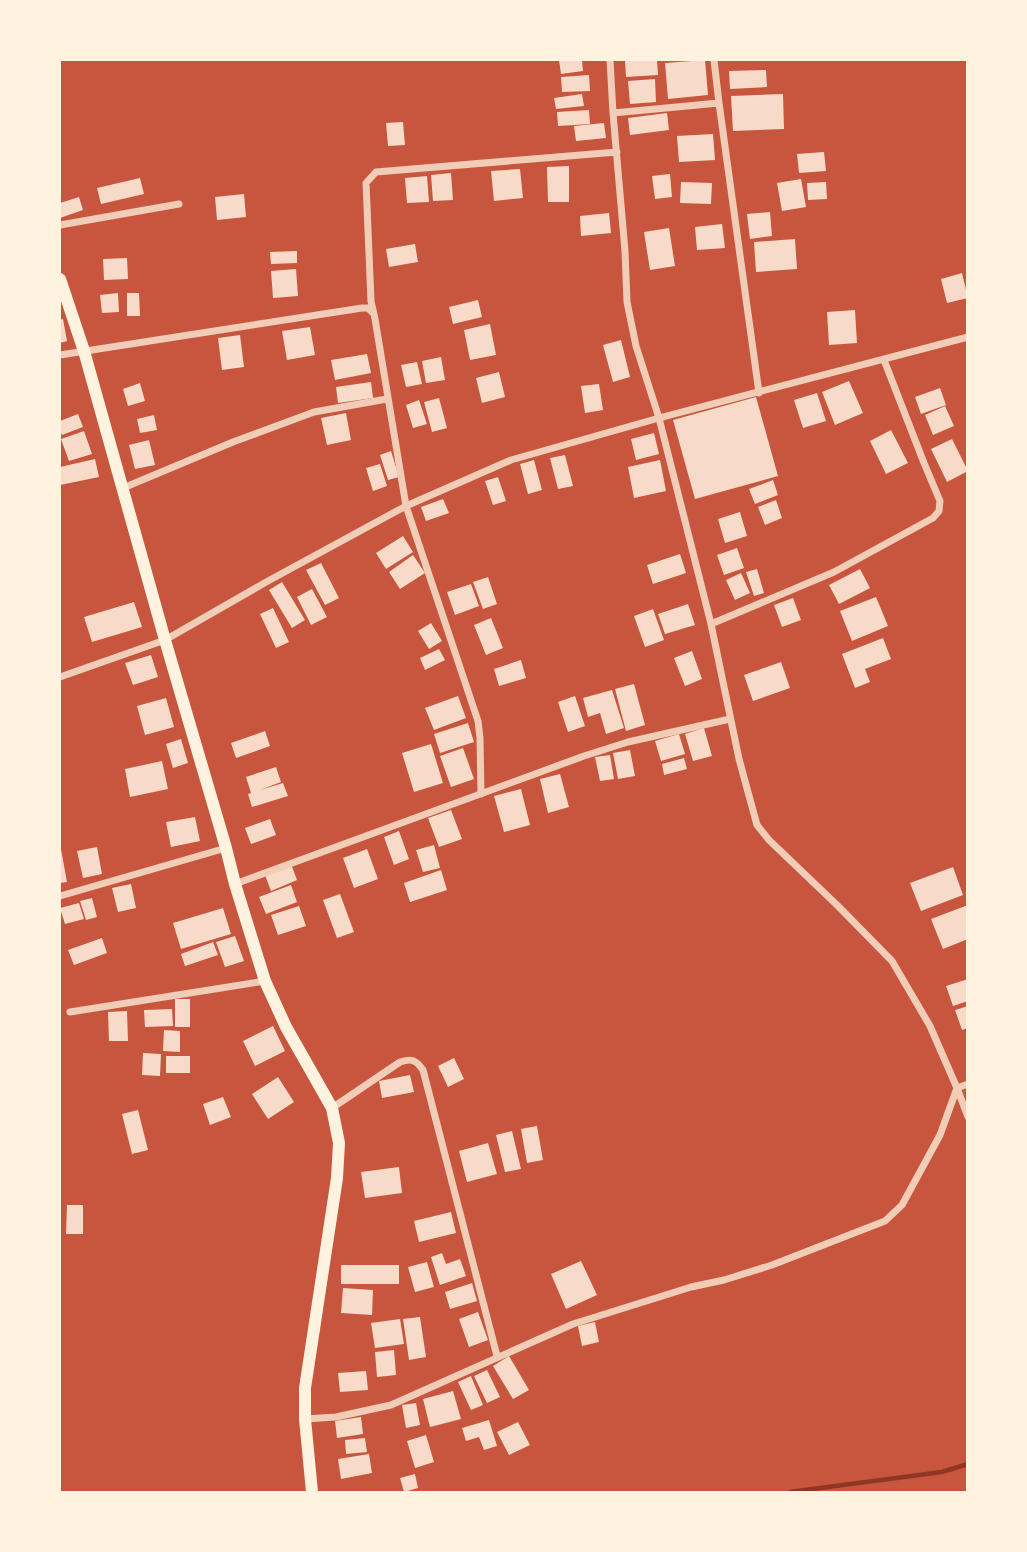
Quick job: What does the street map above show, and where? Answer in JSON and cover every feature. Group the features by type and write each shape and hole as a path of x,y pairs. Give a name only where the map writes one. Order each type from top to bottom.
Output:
{"main road":[{"path":"60,279 84,351 234,884 265,981 286,1027 332,1108 339,1143 337,1178 305,1388 312,1493"}],"street":[{"path":"610,60 627,302 636,346 659,418 711,624 739,759 757,825 891,961 930,1026 968,1117"},
{"path":"715,60 759,393"},
{"path":"613,113 719,103"},
{"path":"481,794 478,721 406,506 371,301 366,183 376,173 617,152"},
{"path":"60,225 179,204"},
{"path":"60,355 362,308 368,308 373,313"},
{"path":"60,677 164,640 406,506 510,460 968,337"},
{"path":"711,624 834,572 933,518 939,511 940,501 884,360"},
{"path":"123,488 314,412 387,399"},
{"path":"234,884 584,756 628,742 730,719"},
{"path":"60,896 226,848"},
{"path":"70,1012 265,981"},
{"path":"332,1108 400,1062 409,1059 416,1061 423,1070 498,1356"},
{"path":"957,1088 968,1084"},
{"path":"305,1419 336,1417 391,1405 573,1324 772,1265 885,1221 902,1205 940,1135 957,1088"}],"building":[{"path":"559,60 582,60 583,71 561,74"},
{"path":"625,60 657,60 658,75 626,77"},
{"path":"705,60 708,95 668,99 665,63"},
{"path":"766,70 767,87 730,89 729,71"},
{"path":"589,75 590,91 562,92 561,77"},
{"path":"655,79 656,102 630,104 628,81"},
{"path":"582,94 584,106 556,109 554,98"},
{"path":"783,94 784,129 733,131 731,96"},
{"path":"589,110 590,124 558,126 557,112"},
{"path":"667,113 669,130 630,135 628,118"},
{"path":"403,122 405,145 388,146 386,123"},
{"path":"604,123 606,138 576,141 574,126"},
{"path":"713,134 715,160 679,162 677,136"},
{"path":"824,152 826,171 799,173 797,154"},
{"path":"569,166 569,202 548,202 547,167"},
{"path":"520,169 523,198 494,201 491,171"},
{"path":"451,173 453,200 433,201 431,175"},
{"path":"670,174 672,197 655,199 652,176"},
{"path":"427,176 429,202 407,203 405,178"},
{"path":"140,178 144,194 101,204 97,188"},
{"path":"801,179 806,207 782,211 777,183"},
{"path":"681,182 712,183 711,204 680,203"},
{"path":"826,182 827,199 808,200 807,183"},
{"path":"244,194 246,217 217,220 215,197"},
{"path":"79,197 83,210 60,218 60,203"},
{"path":"770,212 772,236 750,239 747,214"},
{"path":"609,213 611,233 581,236 580,216"},
{"path":"722,224 725,248 697,250 695,227"},
{"path":"669,228 675,266 650,270 644,232"},
{"path":"795,239 797,269 756,272 754,242"},
{"path":"415,244 418,262 389,267 386,249"},
{"path":"297,251 297,263 271,264 270,252"},
{"path":"127,258 128,279 104,280 103,259"},
{"path":"296,269 298,296 273,298 271,271"},
{"path":"962,273 968,298 947,303 941,279"},
{"path":"118,293 119,312 102,313 100,295"},
{"path":"127,293 139,293 140,316 127,316"},
{"path":"478,300 482,317 453,324 449,307"},
{"path":"855,310 857,343 829,345 827,312"},
{"path":"63,319 67,341 60,343 60,320"},
{"path":"490,324 496,355 470,360 464,330"},
{"path":"310,327 315,355 287,360 282,331"},
{"path":"240,335 244,367 222,370 218,338"},
{"path":"621,340 630,377 613,382 603,345"},
{"path":"367,354 371,373 335,380 331,360"},
{"path":"441,357 445,380 426,383 422,361"},
{"path":"417,362 422,384 406,387 401,365"},
{"path":"499,372 505,397 482,403 476,378"},
{"path":"849,381 863,413 835,425 822,392"},
{"path":"371,382 373,398 338,403 336,387"},
{"path":"140,383 145,401 128,406 123,389"},
{"path":"599,384 603,410 585,413 581,386"},
{"path":"940,388 946,405 921,414 915,397"},
{"path":"817,393 826,421 803,428 794,400"},
{"path":"756,397 778,476 695,499 673,420"},
{"path":"439,398 447,428 432,432 424,402"},
{"path":"419,400 427,424 413,428 406,405"},
{"path":"945,406 954,426 933,435 925,415"},
{"path":"346,413 351,440 327,445 321,418"},
{"path":"78,414 83,427 62,435 60,421"},
{"path":"154,415 157,430 140,433 137,419"},
{"path":"891,430 908,463 886,474 870,441"},
{"path":"84,431 92,454 69,461 61,439"},
{"path":"654,433 659,454 636,460 631,439"},
{"path":"952,439 968,471 947,482 931,449"},
{"path":"149,440 155,465 135,469 129,445"},
{"path":"391,451 399,477 388,480 380,455"},
{"path":"565,455 573,486 558,489 550,458"},
{"path":"95,459 99,477 60,485 60,467"},
{"path":"534,460 542,490 528,494 520,464"},
{"path":"660,460 666,491 634,498 628,467"},
{"path":"380,464 387,486 373,491 366,468"},
{"path":"498,477 506,501 493,505 485,481"},
{"path":"773,480 778,495 755,504 749,489"},
{"path":"443,499 449,513 426,521 421,507"},
{"path":"776,500 782,518 765,525 758,507"},
{"path":"740,512 747,536 725,543 718,519"},
{"path":"403,536 413,552 386,569 376,553"},
{"path":"737,548 744,568 724,575 717,555"},
{"path":"680,554 686,573 653,584 647,565"},
{"path":"413,555 425,573 400,589 389,572"},
{"path":"321,563 339,598 325,605 306,570"},
{"path":"757,569 764,593 754,596 746,572"},
{"path":"860,569 870,588 839,604 829,585"},
{"path":"741,573 750,593 735,600 726,580"},
{"path":"488,577 497,604 483,609 473,582"},
{"path":"282,582 305,620 292,628 269,590"},
{"path":"471,584 479,606 455,615 447,592"},
{"path":"312,589 327,617 311,625 297,597"},
{"path":"876,597 888,626 852,641 840,611"},
{"path":"793,598 801,620 782,627 774,605"},
{"path":"134,602 142,627 92,642 84,617"},
{"path":"688,604 695,625 665,634 658,614"},
{"path":"273,608 289,642 276,648 260,614"},
{"path":"653,609 664,640 645,647 634,616"},
{"path":"491,618 503,648 486,655 474,625"},
{"path":"431,623 442,641 429,649 418,631"},
{"path":"883,638 891,659 865,669 870,682 855,688 842,654"},
{"path":"439,649 445,660 425,670 420,658"},
{"path":"692,651 702,679 685,686 674,658"},
{"path":"151,655 158,677 133,685 125,663"},
{"path":"521,660 526,678 499,686 494,669"},
{"path":"781,662 790,688 753,701 744,675"},
{"path":"634,684 645,725 626,731 615,689"},
{"path":"612,690 624,728 606,734 600,713 588,717 583,698"},
{"path":"458,696 466,718 434,730 425,708"},
{"path":"575,696 585,726 568,732 558,702"},
{"path":"166,698 174,727 145,735 137,706"},
{"path":"468,723 474,742 440,753 434,734"},
{"path":"704,728 712,756 693,761 685,734"},
{"path":"265,731 270,746 236,758 231,743"},
{"path":"679,734 685,754 661,761 655,741"},
{"path":"181,739 188,763 173,768 166,744"},
{"path":"431,744 443,783 414,792 402,753"},
{"path":"463,748 474,779 451,787 440,756"},
{"path":"630,750 635,776 618,779 613,753"},
{"path":"610,755 614,779 600,781 595,757"},
{"path":"684,758 687,769 664,775 662,764"},
{"path":"162,761 168,789 130,797 125,769"},
{"path":"276,767 281,782 260,790 283,783 288,796 252,807 246,777"},
{"path":"560,774 569,807 548,813 540,779"},
{"path":"521,789 530,825 504,832 494,796"},
{"path":"451,810 462,839 439,847 428,818"},
{"path":"195,817 200,841 171,847 166,822"},
{"path":"270,819 276,835 251,844 245,828"},
{"path":"399,831 409,859 394,865 384,837"},
{"path":"434,845 440,868 423,872 416,850"},
{"path":"97,847 102,874 83,878 77,851"},
{"path":"60,849 67,882 60,883"},
{"path":"367,849 378,879 354,888 343,858"},
{"path":"291,864 297,880 271,891 265,875"},
{"path":"953,867 963,895 921,911 910,883"},
{"path":"441,870 447,890 410,902 404,883"},
{"path":"131,884 136,908 118,912 112,888"},
{"path":"291,885 297,902 266,914 259,897"},
{"path":"340,894 354,932 337,938 323,900"},
{"path":"92,898 97,917 86,920 80,901"},
{"path":"79,903 84,919 65,924 60,908"},
{"path":"968,905 968,939 943,949 931,919"},
{"path":"299,906 306,926 278,935 271,915"},
{"path":"223,908 231,934 181,949 173,923"},
{"path":"235,936 244,961 225,967 216,942"},
{"path":"102,938 107,953 74,965 68,950"},
{"path":"213,942 218,955 185,966 181,954"},
{"path":"968,979 968,1001 953,1006 946,986"},
{"path":"175,999 190,999 190,1027 175,1027"},
{"path":"968,1006 968,1028 962,1030 955,1010"},
{"path":"172,1009 173,1026 145,1027 144,1010"},
{"path":"127,1011 128,1041 109,1041 108,1012"},
{"path":"273,1026 285,1051 255,1066 243,1041"},
{"path":"164,1030 180,1031 180,1052 163,1051"},
{"path":"143,1053 161,1054 160,1076 142,1075"},
{"path":"166,1056 190,1056 190,1073 166,1073"},
{"path":"454,1058 464,1079 448,1087 438,1066"},
{"path":"410,1075 414,1092 382,1098 379,1081"},
{"path":"278,1077 294,1102 268,1119 252,1094"},
{"path":"223,1097 231,1117 210,1125 203,1104"},
{"path":"138,1110 148,1150 132,1154 122,1114"},
{"path":"537,1126 543,1160 527,1163 521,1129"},
{"path":"512,1131 521,1169 505,1172 496,1135"},
{"path":"488,1143 497,1174 467,1182 459,1151"},
{"path":"399,1167 402,1193 365,1198 361,1172"},
{"path":"67,1205 83,1205 83,1234 66,1234"},
{"path":"451,1212 456,1233 419,1242 414,1221"},
{"path":"442,1253 446,1264 460,1259 466,1276 440,1285 431,1257"},
{"path":"581,1261 597,1295 566,1309 551,1274"},
{"path":"427,1262 434,1287 415,1292 408,1267"},
{"path":"341,1265 399,1265 399,1284 341,1284"},
{"path":"472,1283 477,1301 450,1309 445,1292"},
{"path":"343,1288 373,1290 372,1315 341,1313"},
{"path":"478,1312 488,1340 469,1347 459,1319"},
{"path":"420,1317 426,1357 409,1360 403,1319"},
{"path":"400,1319 404,1344 375,1348 371,1323"},
{"path":"595,1322 599,1342 582,1346 578,1326"},
{"path":"394,1350 396,1375 377,1377 375,1352"},
{"path":"509,1356 529,1390 513,1399 493,1366"},
{"path":"487,1370 500,1397 487,1403 474,1376"},
{"path":"366,1371 368,1390 340,1392 338,1373"},
{"path":"471,1376 483,1405 471,1410 458,1382"},
{"path":"453,1391 461,1419 430,1427 423,1399"},
{"path":"416,1403 420,1425 406,1428 402,1405"},
{"path":"361,1417 363,1434 337,1438 335,1421"},
{"path":"489,1420 497,1446 484,1450 479,1437 466,1441 462,1428"},
{"path":"518,1422 530,1445 509,1455 497,1432"},
{"path":"426,1435 434,1462 415,1468 407,1441"},
{"path":"365,1438 367,1452 346,1454 345,1440"},
{"path":"369,1454 372,1473 341,1479 338,1459"},
{"path":"415,1474 418,1488 404,1492 400,1478"}],"waterway":[{"path":"790,1492 942,1472 968,1464"}]}
